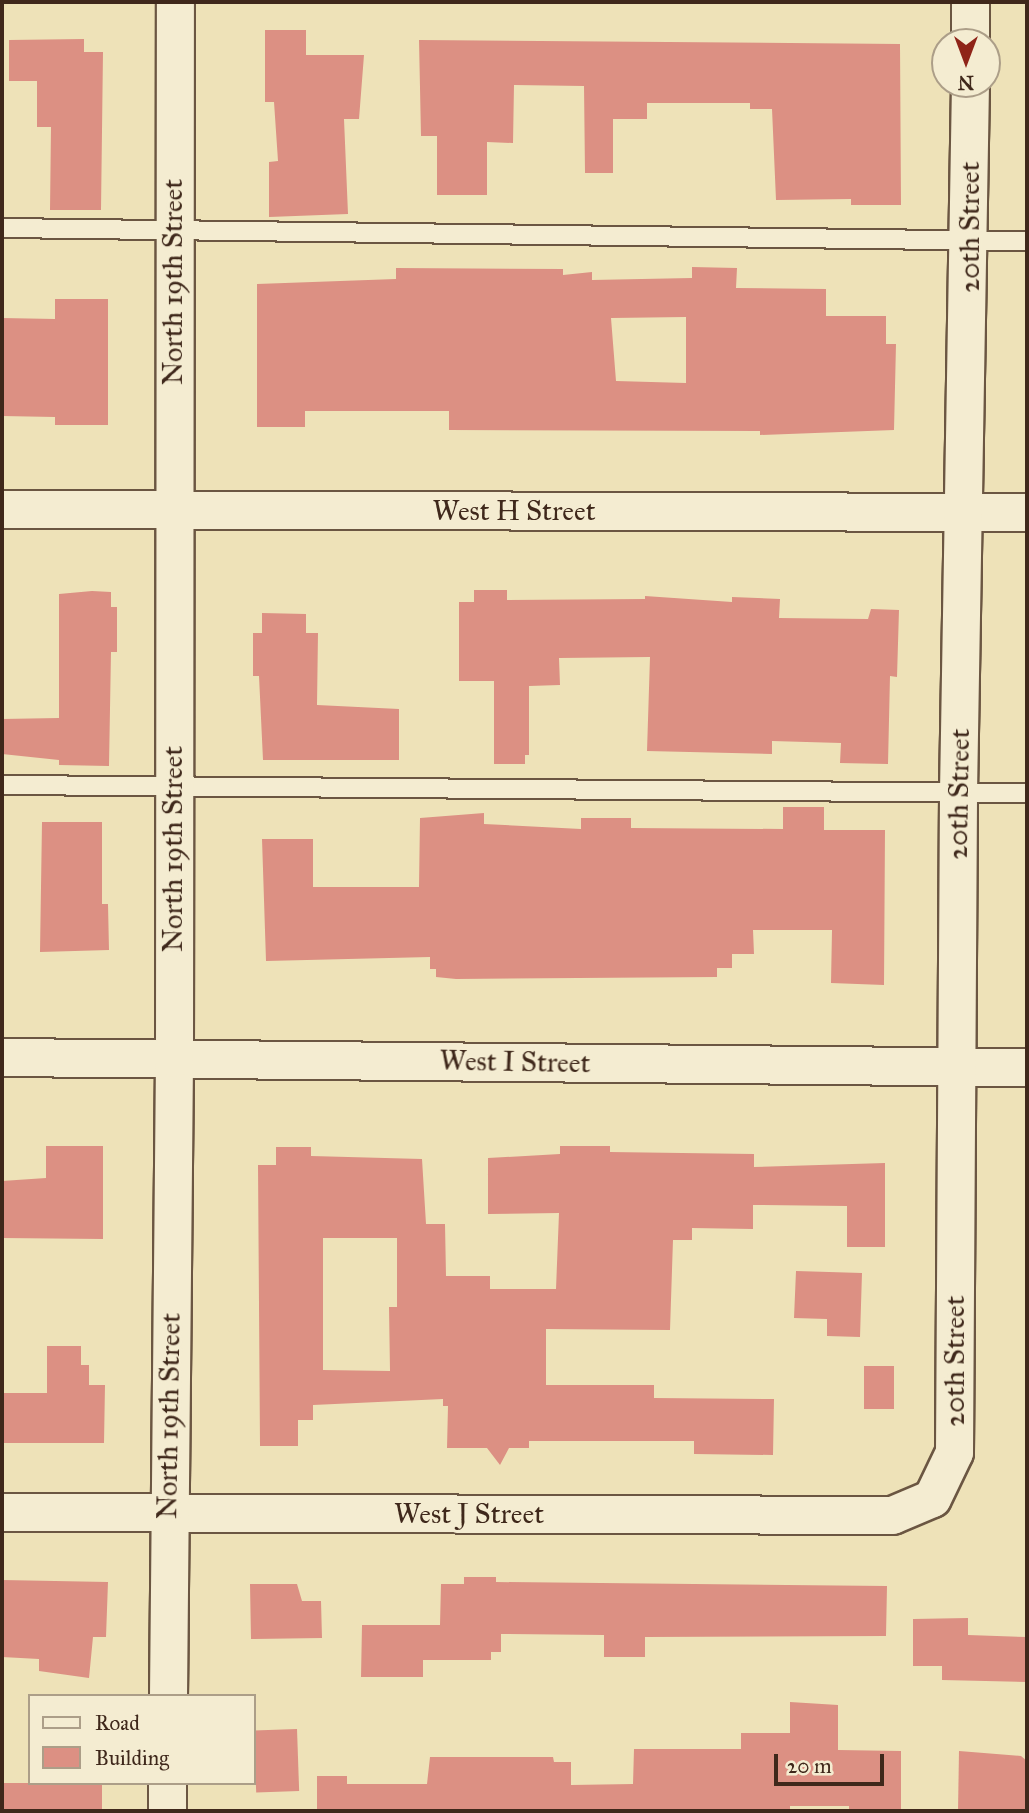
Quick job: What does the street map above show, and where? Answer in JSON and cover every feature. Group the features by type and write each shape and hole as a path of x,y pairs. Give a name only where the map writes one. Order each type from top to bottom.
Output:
{"street":[{"name":"North 19th Street","path":"168,1694 174,1058 172,510 175,2"},
{"path":"970,2 970,28"},
{"name":"20th Street","path":"932,1498 954,1452 958,792 971,241 970,98"},
{"name":"West H Street","path":"2,509 1027,512"},
{"name":"West I Street","path":"2,1057 1027,1068"},
{"name":"West J Street","path":"2,1512 892,1515 932,1498"},
{"path":"167,1785 167,1811"}],"lane":[{"path":"2,228 1027,241"},
{"path":"2,785 1027,793"}],"building":[{"path":"265,30 306,30 306,55 364,55 359,119 344,119 348,214 269,217 269,162 278,161 274,102 265,102"},
{"path":"84,39 84,52 103,52 101,210 50,210 51,127 37,127 37,81 9,81 9,40"},
{"path":"419,40 900,44 901,205 851,205 851,199 776,200 772,109 750,109 750,103 647,103 647,119 613,119 613,173 585,173 584,86 514,85 513,143 487,142 487,195 437,195 437,136 421,136"},
{"path":"692,267 737,268 736,288 826,289 826,316 886,316 886,344 896,344 894,430 760,435 760,431 449,430 449,411 305,411 305,427 257,427 257,284 396,279 396,268 563,269 563,275 592,272 592,280 692,278","holes":["686,317 686,383 616,381 611,318"]},
{"path":"55,299 108,299 108,425 55,425 55,417 2,416 2,318 55,319"},
{"path":"474,590 507,590 507,600 645,599 645,596 732,602 732,597 780,599 779,618 868,619 871,609 899,610 897,677 890,676 888,764 840,763 841,743 772,741 772,754 647,751 650,657 559,658 560,685 529,686 529,755 525,755 525,764 494,764 494,681 459,681 459,602 474,602"},
{"path":"111,592 111,607 117,607 117,652 111,652 109,766 59,765 59,760 2,754 2,719 59,718 59,594"},
{"path":"262,613 306,614 306,633 318,633 317,705 399,709 399,760 263,760 259,676 253,676 253,633 262,633"},
{"path":"783,807 824,807 824,830 885,830 884,985 831,983 832,930 753,930 754,954 732,954 732,968 717,968 717,977 456,979 436,977 436,969 430,969 430,957 266,961 262,839 313,839 313,887 419,887 420,818 484,813 484,824 581,829 581,818 631,818 631,828 783,829"},
{"path":"42,822 102,822 102,904 108,904 109,950 40,952"},
{"path":"46,1146 103,1146 103,1239 2,1238 2,1181 46,1178"},
{"path":"560,1146 610,1146 610,1152 754,1154 754,1167 885,1163 885,1247 847,1247 847,1206 753,1205 753,1229 692,1228 692,1240 673,1240 670,1330 546,1329 546,1385 654,1385 654,1398 774,1399 773,1455 694,1454 694,1441 529,1441 529,1448 509,1448 500,1465 487,1448 447,1448 448,1406 443,1406 443,1399 313,1405 313,1420 298,1420 298,1446 260,1446 258,1165 276,1165 276,1147 311,1147 311,1156 422,1159 426,1224 445,1224 446,1276 490,1276 490,1289 556,1289 559,1213 488,1214 488,1158 560,1154","holes":["323,1238 397,1238 397,1307 389,1307 390,1371 323,1370"]},
{"path":"796,1271 862,1273 860,1337 827,1336 827,1319 794,1318"},
{"path":"47,1346 81,1346 81,1365 89,1365 89,1385 105,1385 104,1443 2,1443 2,1393 47,1393"},
{"path":"864,1366 894,1366 894,1409 864,1409"},
{"path":"464,1577 496,1577 496,1582 887,1586 886,1636 645,1637 645,1657 604,1657 604,1635 501,1634 501,1652 491,1652 491,1660 423,1660 423,1677 361,1677 362,1625 440,1625 441,1584 464,1584"},
{"path":"2,1580 108,1582 106,1637 93,1637 89,1678 39,1671 39,1659 2,1657"},
{"path":"250,1584 297,1584 302,1601 321,1601 322,1638 251,1639"},
{"path":"968,1618 968,1635 1027,1637 1027,1682 942,1680 942,1666 913,1666 913,1619"},
{"path":"790,1702 838,1705 838,1750 901,1751 901,1811 849,1811 849,1806 790,1806 790,1811 317,1811 317,1776 347,1776 347,1784 427,1784 430,1757 553,1757 554,1762 571,1762 571,1785 633,1784 634,1749 741,1749 741,1733 790,1733"},
{"path":"297,1729 299,1791 256,1792 256,1730"},
{"path":"959,1751 1021,1756 1027,1761 1027,1811 958,1811"},
{"path":"2,1783 102,1785 102,1811 2,1811"}]}
